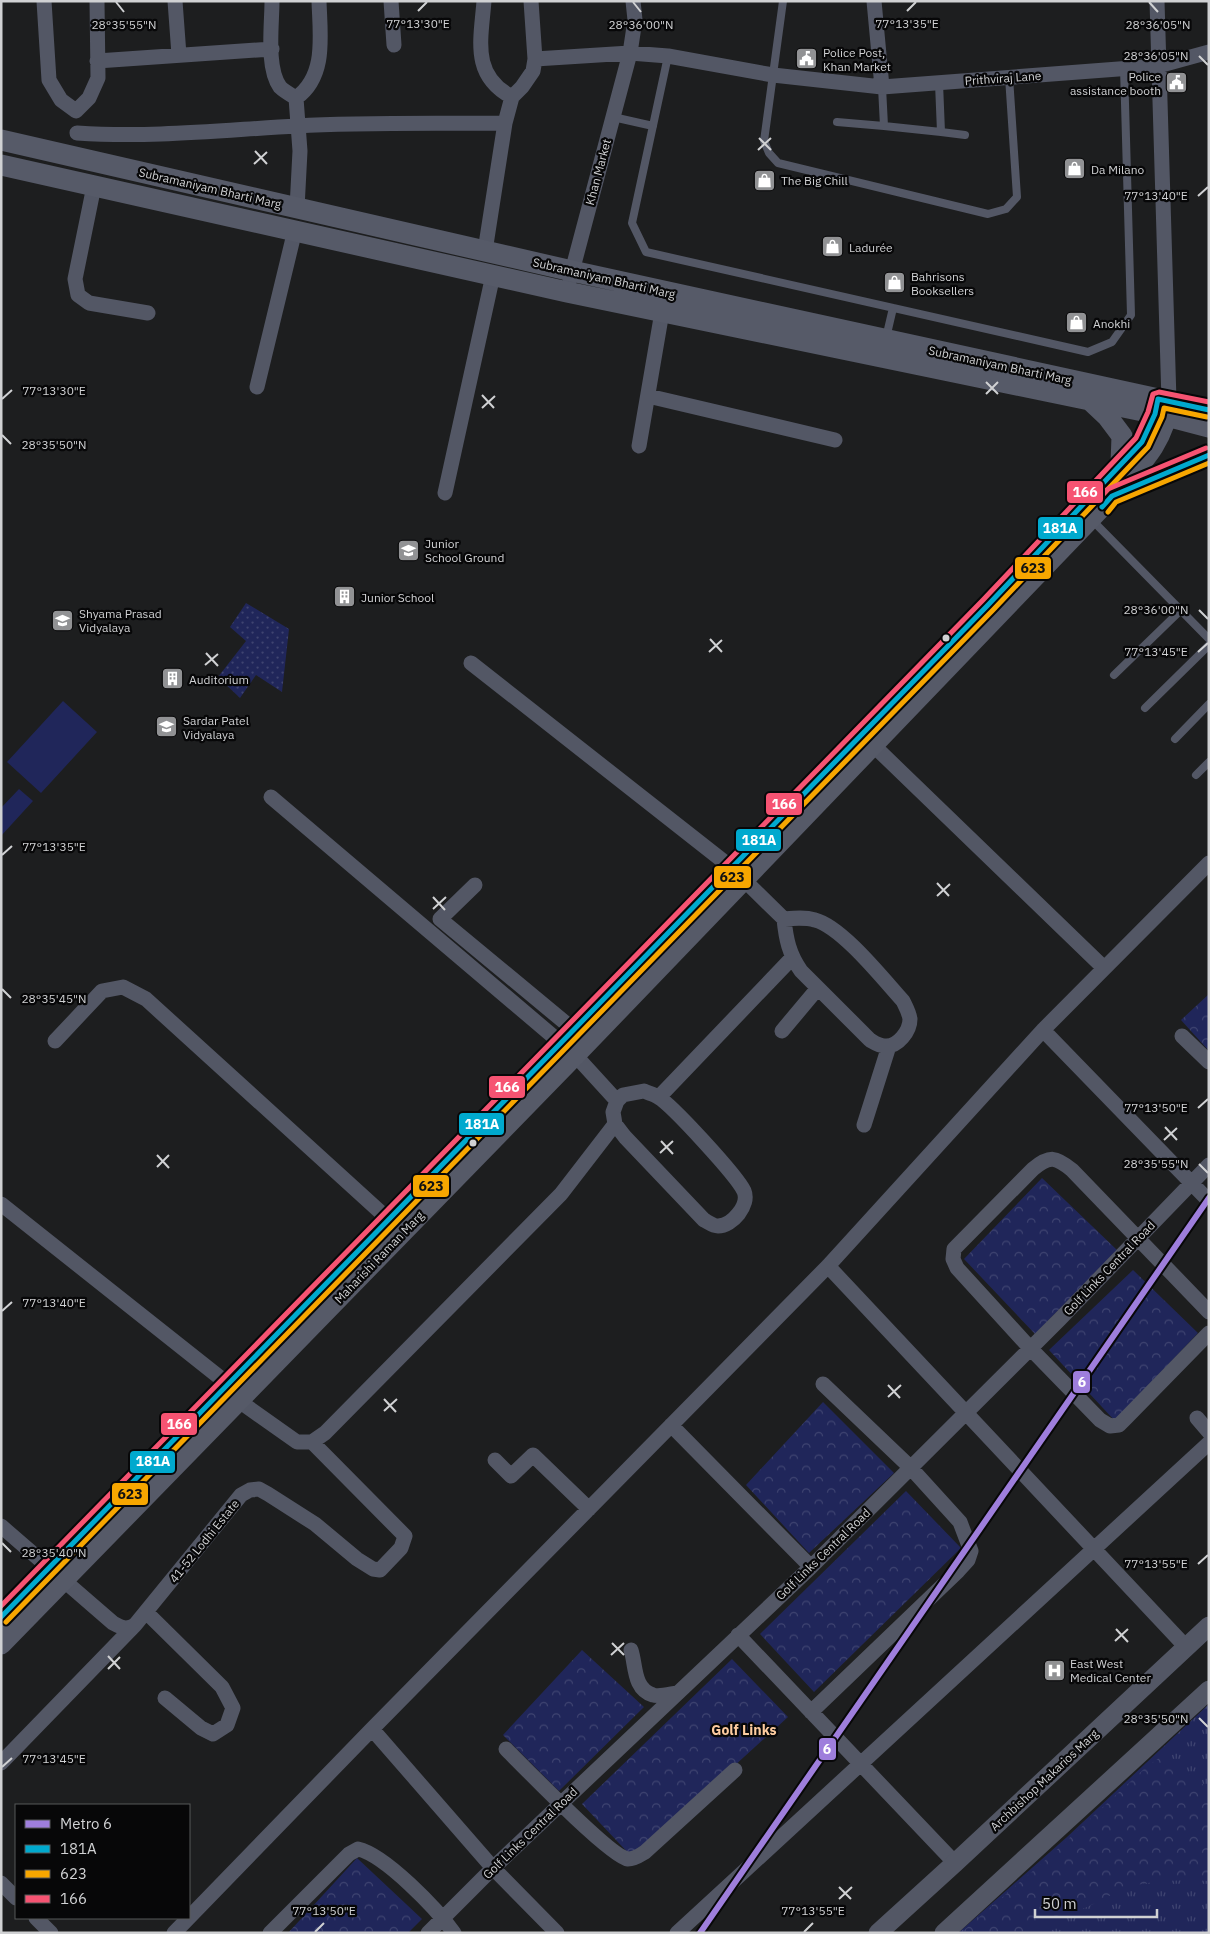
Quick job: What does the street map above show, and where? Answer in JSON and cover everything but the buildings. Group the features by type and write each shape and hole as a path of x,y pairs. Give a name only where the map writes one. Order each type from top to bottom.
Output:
{"main road":[{"name":"Subramaniyam Bharti Marg","path":"1,140 485,251 569,282 662,312 883,349 1090,400 1209,410"},
{"name":"Subramaniyam Bharti Marg","path":"1,165 493,275 569,282 1162,407 1209,427"},
{"path":"1090,400 1108,416 1122,436 1121,464"},
{"name":"Maharishi Raman Marg","path":"738,873 1142,442 1162,407"},
{"name":"Maharishi Raman Marg","path":"1,1644 57,1574 570,1043 738,873 872,744 1112,496 1152,451 1158,440 1162,407"},
{"path":"1112,496 1209,455"},
{"name":"Maharishi Raman Marg","path":"234,1392 388,1219 570,1043"},
{"name":"Maharishi Raman Marg","path":"1,1617 57,1574"}],"street":[{"path":"44,1 49,80 61,100 76,111"},
{"path":"79,158 76,111 89,98 98,78 97,1"},
{"path":"175,1 179,55"},
{"path":"272,1 272,66 281,88 296,98"},
{"path":"296,98 306,91 314,78 318,64 320,45 319,1"},
{"path":"392,1 394,45"},
{"path":"484,1 481,40 482,64 493,83 512,97"},
{"path":"485,251 505,123 512,97 534,71 535,59 531,1"},
{"name":"Khan Market","path":"569,282 630,53 635,20 633,1"},
{"path":"874,1 882,87"},
{"path":"1156,1 1162,407"},
{"path":"97,61 272,49"},
{"name":"Prithviraj Lane","path":"535,59 630,53 668,56 773,75 882,87 1158,66 1209,52"},
{"path":"296,98 300,151 296,208"},
{"path":"77,133 121,136 299,126 505,123"},
{"path":"94,186 75,279 78,295 90,304 148,313"},
{"path":"257,387 295,230"},
{"path":"445,493 493,275"},
{"path":"639,446 662,312"},
{"path":"648,396 835,440"},
{"path":"471,663 738,873 784,919 792,958 801,970 870,1040 878,1045 889,1046 897,1043 907,1032 910,1022 909,1012 903,1000 842,936 828,926 805,918 784,919"},
{"path":"872,744 1104,968"},
{"path":"271,797 570,1043"},
{"path":"190,1917 828,1266 1043,1030 1209,863"},
{"path":"475,886 440,919 570,1043 617,1101"},
{"path":"659,1097 792,958"},
{"path":"55,1041 102,991 123,987 146,999 388,1219"},
{"path":"782,1031 818,988"},
{"path":"1043,1030 1209,1201"},
{"path":"1182,1036 1209,1062"},
{"path":"864,1125 889,1046"},
{"path":"644,1091 659,1097 724,1163 744,1192 745,1203 727,1225 715,1227 704,1220 625,1138 614,1124 613,1112 617,1101 623,1095 644,1091"},
{"path":"1,1204 297,1442 312,1442 325,1433 561,1194 614,1124"},
{"path":"1209,1312 1072,1170 1062,1162 1053,1159 1043,1161 1033,1169 954,1249 953,1259 957,1268 1030,1348 1100,1420 1110,1426 1119,1425 1209,1333"},
{"name":"Golf Links Central Road","path":"428,1933 493,1868 811,1567 1030,1348 1209,1165"},
{"path":"828,1266 1186,1647"},
{"path":"811,1712 910,1619 968,1560 971,1551 960,1522 910,1467 823,1384"},
{"path":"1197,1418 1209,1432"},
{"path":"671,1426 811,1567"},
{"name":"41-52 Lodhi Estate","path":"1,1763 135,1625 241,1495 250,1490 259,1489 315,1524 372,1569 380,1570 386,1565 401,1548 405,1536 312,1442"},
{"path":"677,1933 1209,1443"},
{"path":"495,1460 511,1476 533,1455 589,1509"},
{"path":"1,1526 113,1623 121,1628 128,1629 135,1625"},
{"path":"146,1612 222,1687 233,1708 227,1725 213,1734 201,1728 166,1698"},
{"name":"Archbishop Makarios Marg","path":"878,1933 955,1864 1209,1626"},
{"path":"738,1635 955,1864"},
{"path":"631,1650 636,1679 642,1688 653,1695 677,1693"},
{"path":"944,1933 1209,1690"},
{"path":"372,1729 493,1868 557,1933"},
{"path":"506,1749 561,1804 615,1853 627,1859 636,1858 645,1852 735,1770"},
{"path":"270,1933 344,1860 358,1849 368,1852 384,1862 443,1918 454,1933"},
{"path":"1,1883 15,1897"},
{"path":"37,1919 51,1933"},
{"path":"174,1933 188,1919"}],"lane":[{"path":"783,1 764,140 774,161 988,214 1006,209 1017,197 1009,77"},
{"path":"668,56 632,223 646,252 1088,352 1112,342 1131,315 1124,68"},
{"path":"939,83 940,132"},
{"path":"882,87 884,126"},
{"path":"613,117 653,126"},
{"path":"837,122 965,135"},
{"path":"883,349 893,308"},
{"path":"1090,519 1209,639"},
{"path":"1114,675 1180,610"},
{"path":"1145,708 1209,645"},
{"path":"1175,739 1209,704"},
{"path":"1196,775 1209,762"}],"green space":[{"path":"246,603 289,629 282,692 256,675 240,698 218,677 246,641 230,627"},
{"path":"63,701 97,732 41,793 7,762"},
{"path":"19,789 33,801 1,836 1,808"},
{"path":"1209,994 1209,1051 1181,1020"},
{"path":"1042,1178 1117,1250 1035,1334 964,1259"},
{"path":"1133,1270 1198,1333 1115,1421 1049,1350"},
{"path":"823,1402 894,1473 809,1553 746,1485"},
{"path":"906,1491 961,1548 814,1692 760,1634"},
{"path":"582,1650 644,1707 559,1791 503,1735"},
{"path":"732,1659 788,1717 633,1858 582,1804"},
{"path":"1209,1704 1209,1933 958,1933 1067,1837"},
{"path":"1163,1755 1209,1789 1209,1881 1165,1881 1133,1886 1080,1910 1051,1916 1033,1933 961,1933 1049,1857 1144,1769"},
{"path":"357,1858 422,1919 408,1933 288,1933"}],"metro line":[{"name":"6","path":"700,1933 1209,1198"}],"transit line":[{"name":"166","path":"1,1606 983,600 1136,438 1148,412 1153,394 1159,392 1209,402"},
{"name":"181A","path":"1,1617 988,605 1142,442 1155,414 1158,399 1209,410"},
{"name":"623","path":"6,1622 993,610 1148,447 1162,417 1164,408 1207,417"},
{"name":"166","path":"1096,502 1108,489 1206,448"},
{"name":"181A","path":"1102,507 1112,496 1209,455"},
{"name":"623","path":"1108,512 1116,502 1209,463"}],"place":[{"name":"Police Post, Khan Market","path":"807,59"},
{"name":"Police assistance booth","path":"1177,83"},
{"name":"Da Milano","path":"1075,169"},
{"name":"The Big Chill","path":"765,180"},
{"name":"Ladurée","path":"833,247"},
{"name":"Bahrisons Booksellers","path":"895,283"},
{"name":"Anokhi","path":"1077,323"},
{"name":"Junior School Ground","path":"409,550"},
{"name":"Junior School","path":"345,597"},
{"name":"Shyama Prasad Vidyalaya","path":"63,620"},
{"name":"Auditorium","path":"173,679"},
{"name":"Sardar Patel Vidyalaya","path":"167,727"},
{"name":"East West Medical Center","path":"1054,1670"}],"district":[{"name":"Golf Links","path":"744,1730"}]}
